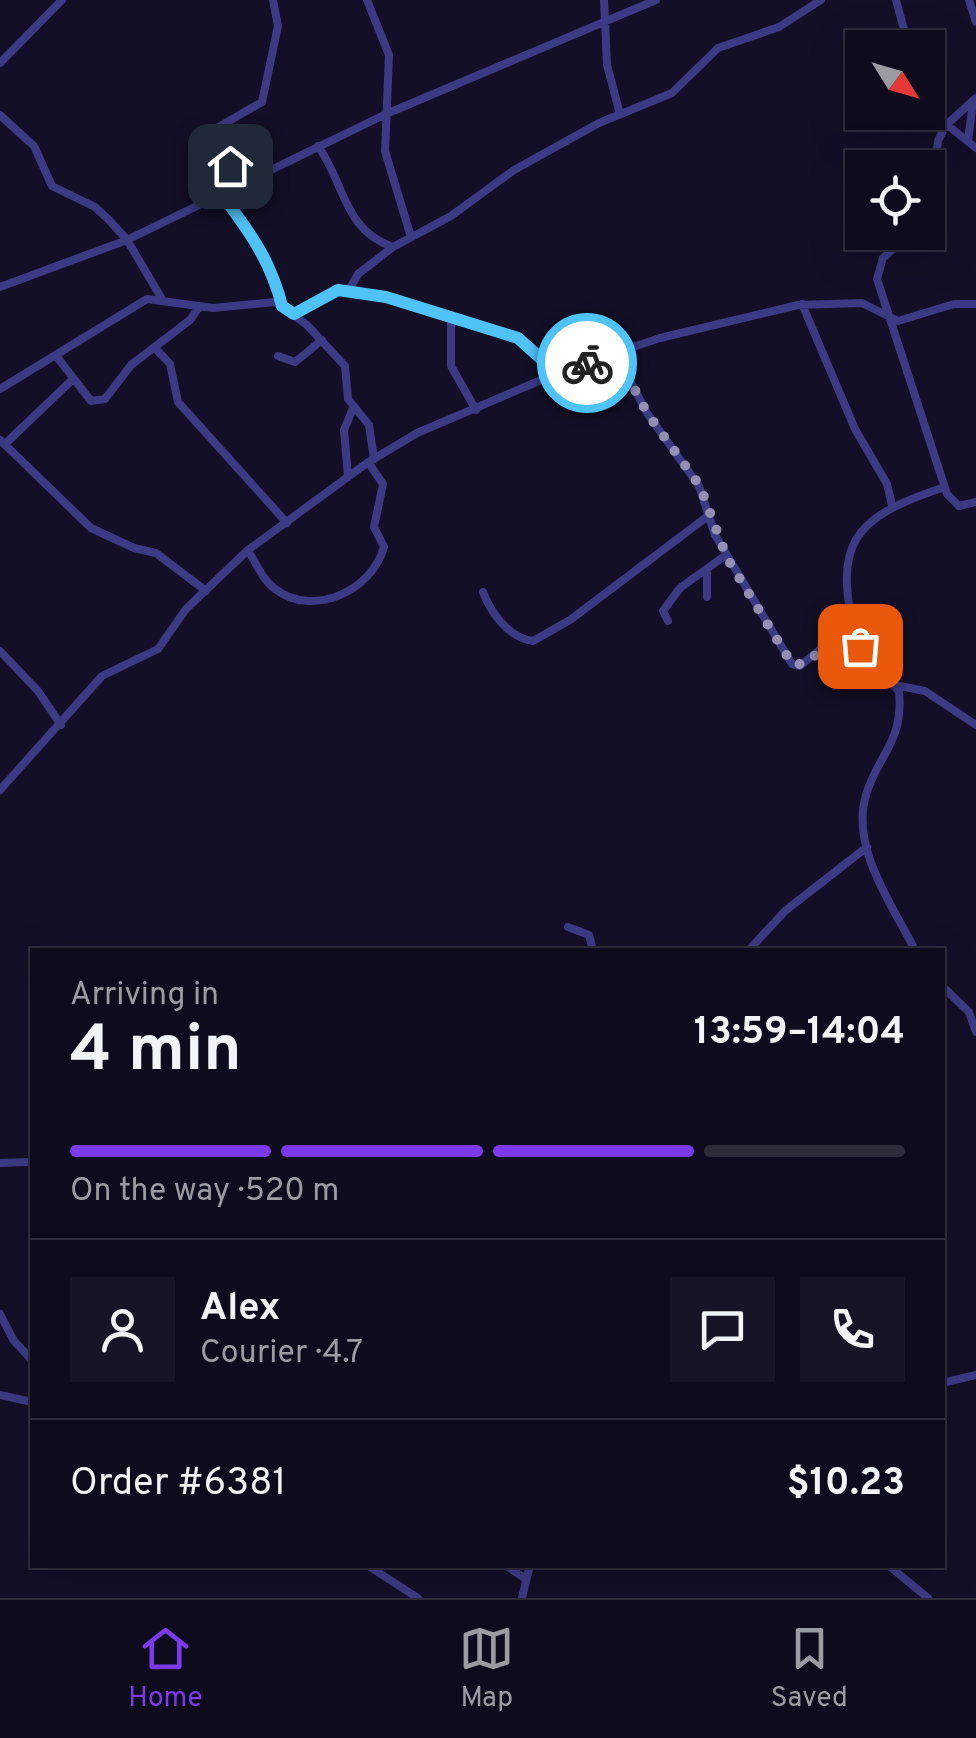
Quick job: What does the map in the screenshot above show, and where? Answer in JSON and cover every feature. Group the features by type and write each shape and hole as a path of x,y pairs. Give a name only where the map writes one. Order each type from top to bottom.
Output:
{"street":[{"path":"0,63 62,0"},
{"path":"241,186 217,128 262,102 278,26 273,0"},
{"path":"367,0 389,55 386,151 411,237"},
{"path":"604,0 606,65 620,114"},
{"path":"0,287 127,240 386,114 656,0"},
{"path":"349,290 358,274 393,247 465,208 514,170 620,114 672,93 718,48 780,26 821,0"},
{"path":"896,0 905,30"},
{"path":"969,0 976,22"},
{"path":"937,150 946,125 974,99"},
{"path":"972,144 974,99"},
{"path":"0,114 34,146 52,186 94,206 127,240 162,299"},
{"path":"946,125 972,144"},
{"path":"318,146 360,228 393,247"},
{"path":"222,195 268,260 282,306"},
{"path":"892,250 883,258 877,273 945,487 959,506 976,502"},
{"path":"294,314 338,290 386,297 518,338 557,373"},
{"path":"0,389 147,299 200,307 268,301 282,306 345,366 353,408 368,426 371,460 383,484 374,528 384,547 374,568 356,585 327,601 290,597 268,583 248,550"},
{"path":"0,790 102,676 158,648 186,609 248,550 371,460 417,434 557,373 660,338 802,304 862,304 892,320 904,320 954,304 976,304"},
{"path":"802,304 855,429 887,484 892,504"},
{"path":"57,357 91,401 104,399 123,373 190,320 200,307"},
{"path":"451,320 451,366 476,410"},
{"path":"278,356 295,362 322,340"},
{"path":"155,348 170,364 178,402 287,523"},
{"path":"616,354 647,413 700,486 708,516 726,555 793,666 804,664 836,638 857,643"},
{"path":"72,380 3,442 92,528 134,548 156,552 206,591"},
{"path":"348,477 344,430 353,408"},
{"path":"914,948 866,847 864,801 893,744 900,702 895,685 857,643 847,600 848,552 859,533 892,504 945,487"},
{"path":"483,592 498,618 519,638 533,641 570,620 708,516"},
{"path":"668,621 664,603 726,555"},
{"path":"707,597 708,571"},
{"path":"0,651 38,691 61,725"},
{"path":"895,685 925,691 976,725"},
{"path":"751,948 785,911 866,847"},
{"path":"568,927 589,934 592,948"},
{"path":"945,989 968,1012 976,1032"},
{"path":"0,1163 30,1162"},
{"path":"0,1314 14,1342 30,1358"},
{"path":"945,1382 976,1375"},
{"path":"0,1395 30,1402"},
{"path":"372,1568 418,1598"},
{"path":"510,1568 526,1579"},
{"path":"522,1598 529,1568"},
{"path":"892,1568 928,1598"}],"way so far":[{"path":"587,363 616,354 647,413 700,486 715,535 792,664 804,664 840,636 860,646"}],"route":[{"path":"230,166 241,186 222,195 268,260 282,306 294,314 343,289 386,297 430,314 479,324 518,338 534,348 557,373 587,363"}]}
